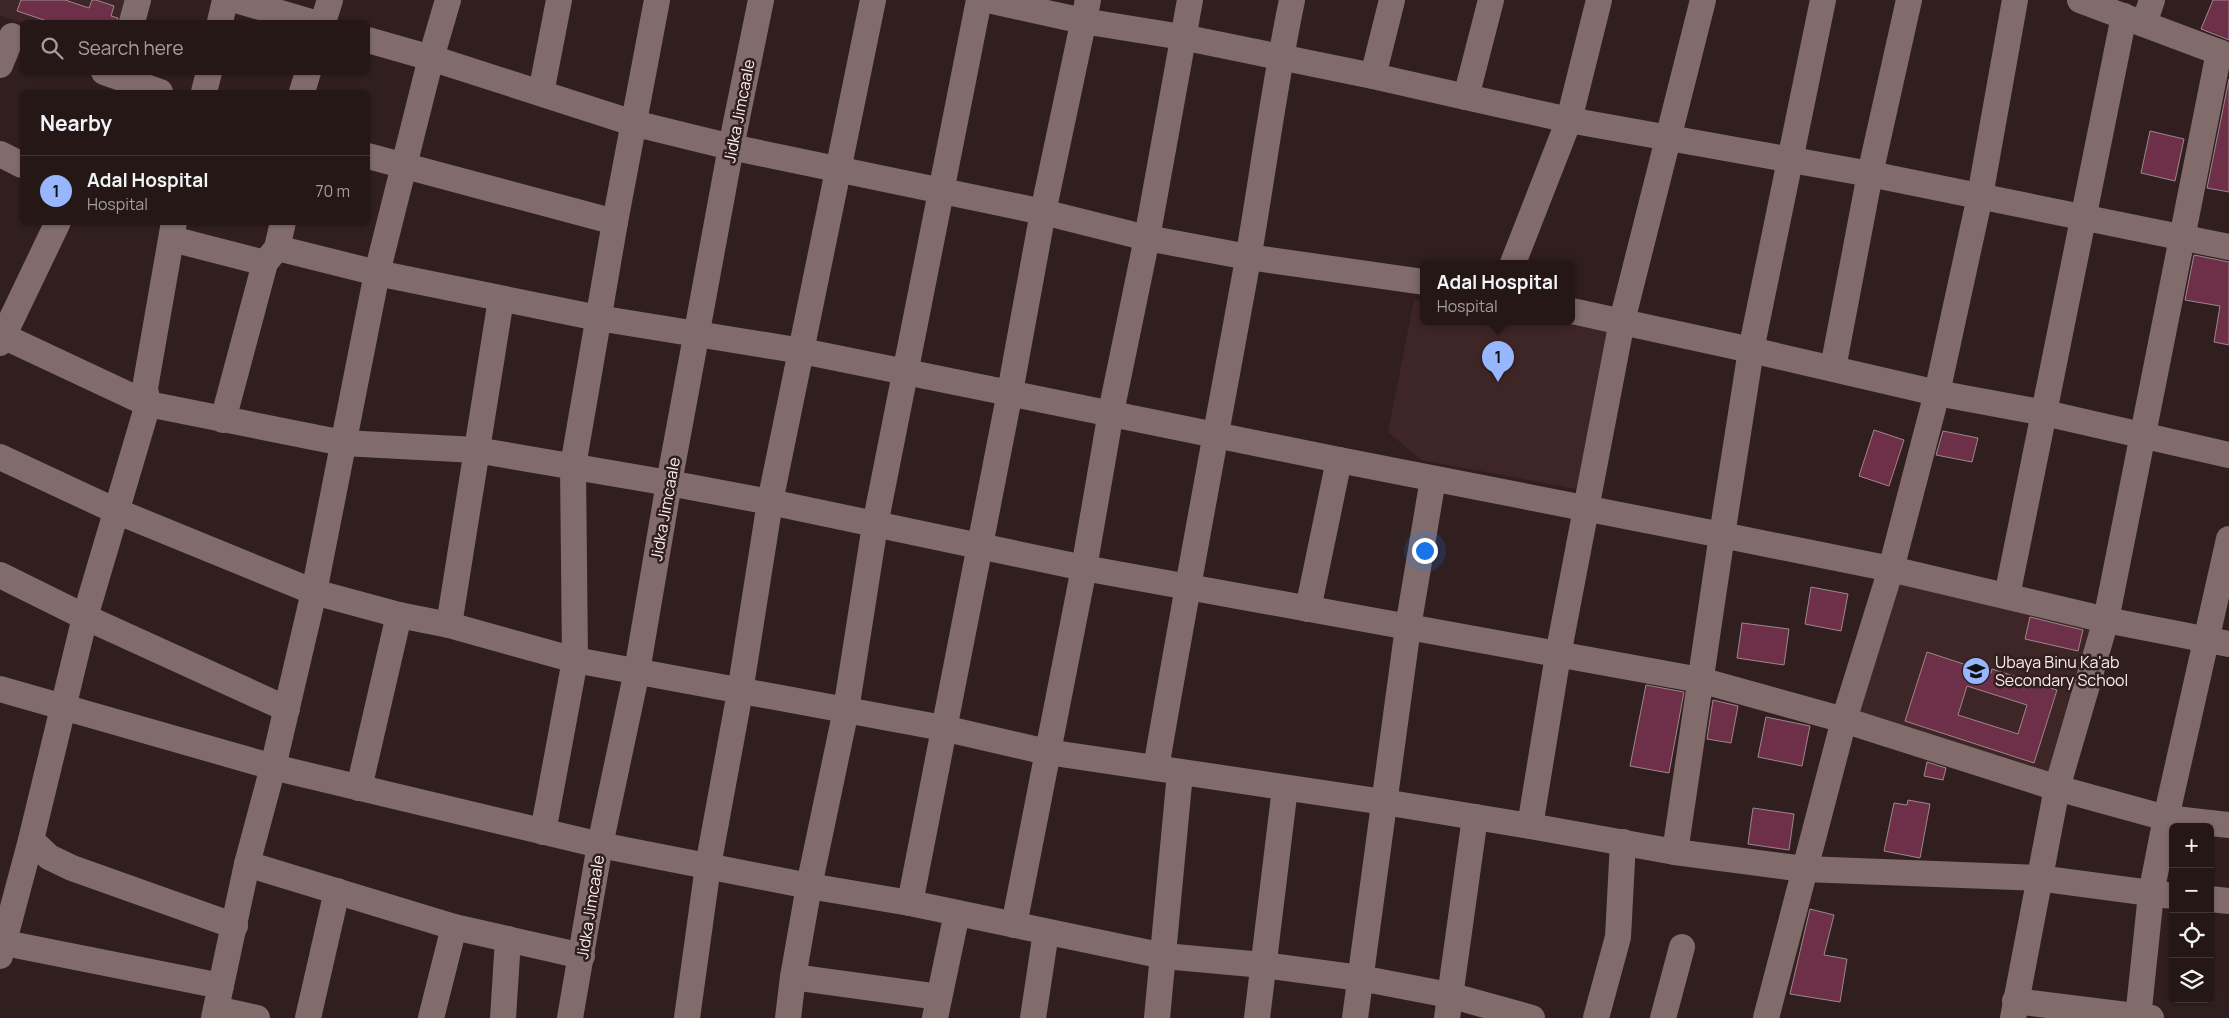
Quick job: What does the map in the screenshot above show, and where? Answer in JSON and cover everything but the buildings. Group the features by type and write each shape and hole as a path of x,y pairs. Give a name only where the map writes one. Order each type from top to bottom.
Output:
{"street":[{"path":"133,20 138,0"},
{"path":"220,20 225,0"},
{"path":"236,0 304,20"},
{"path":"323,20 330,0"},
{"path":"217,1004 247,864 273,767 314,592 377,273 431,58 448,0"},
{"path":"541,94 558,0"},
{"path":"543,832 575,660 574,466 615,222 657,0"},
{"name":"Jidka Jimcaale","path":"570,1018 600,845 637,671 669,482 731,147 761,0"},
{"path":"687,1018 708,866 740,692 770,502 873,0"},
{"path":"788,1018 793,977 809,886 846,710 875,525 979,0"},
{"path":"988,0 1086,10 1182,37 1373,76 1569,120 1870,174 2229,247"},
{"path":"1014,925 1084,568 1111,412 1147,238 1190,0"},
{"path":"1156,1018 1164,956 1168,770 1187,586 1248,257 1280,58 1292,0"},
{"path":"1373,76 1392,0"},
{"path":"1466,98 1491,0"},
{"path":"1514,260 1569,120 1599,0"},
{"path":"1530,826 1558,655 1622,321 1703,0"},
{"path":"1676,852 1700,680 1751,350 1823,0"},
{"path":"1833,368 1870,174 1909,0"},
{"path":"1766,1018 1844,720 1891,569 1937,393 1980,196 2016,0"},
{"path":"2080,0 2140,13 2224,54 2182,236 2106,620 2057,788 2014,1009 2143,1017 2162,895 2166,818 2218,642 2229,539"},
{"path":"910,904 978,545 1010,392 1043,212 1086,10"},
{"path":"2007,596 2084,218 2140,13"},
{"path":"0,65 12,35"},
{"path":"370,41 431,58 633,123 731,147 1043,212 1147,238 1248,257 1420,281"},
{"path":"204,90 207,75"},
{"path":"303,90 307,75"},
{"path":"113,79 153,90"},
{"path":"0,154 20,164"},
{"path":"370,157 615,222"},
{"path":"57,225 2,339 148,404 343,443 476,450 669,482 1084,568 1700,680 1844,720 2057,788 2166,818 2229,825"},
{"path":"223,420 271,256 282,225"},
{"path":"257,1018 217,1004 1,947 31,840 85,617 148,404 144,388 173,231 271,256 377,273 598,318 802,351 1111,412 1433,479 1891,569 2106,620 2218,642"},
{"path":"449,625 502,299"},
{"path":"1575,312 1833,368 1937,393 2045,413 2229,455"},
{"path":"0,457 116,511 314,592 399,615 449,625 575,660 943,728 1047,752 1384,802 1676,852 1804,869 2038,878 2162,895"},
{"path":"1308,609 1339,460"},
{"path":"1356,1018 1408,627 1433,479"},
{"path":"0,575 85,617 287,710"},
{"path":"359,788 399,615"},
{"path":"0,689 273,767 600,845 957,913 1164,956 1263,965 1360,978 1448,1007 1532,1018"},
{"path":"1257,1018 1285,788"},
{"path":"1448,1007 1475,817"},
{"path":"31,840 49,857 72,868 235,926"},
{"path":"1596,1018 1618,937 1623,842"},
{"path":"247,864 454,927 582,956"},
{"path":"308,1018 337,891"},
{"path":"2214,899 2229,901"},
{"path":"793,977 937,1008 957,913"},
{"path":"431,1018 454,927"},
{"path":"1033,1018 1046,932"},
{"path":"503,1018 508,939"},
{"path":"1663,1018 1682,947"}],"shaded area":[{"path":"0,0 128,0 122,20 20,20 20,22 0,15"},
{"path":"1414,300 1420,301 1420,325 1570,325 1608,331 1577,489 1421,460 1388,432"},
{"name":"Ubaya Binu Ka'ab Secondary School","path":"1900,584 2093,628 2048,776 1859,715"}],"place":[{"name":"Adal Hospital","path":"1498,382"},
{"name":"Ubaya Binu Ka'ab Secondary School","path":"1976,671"}]}
